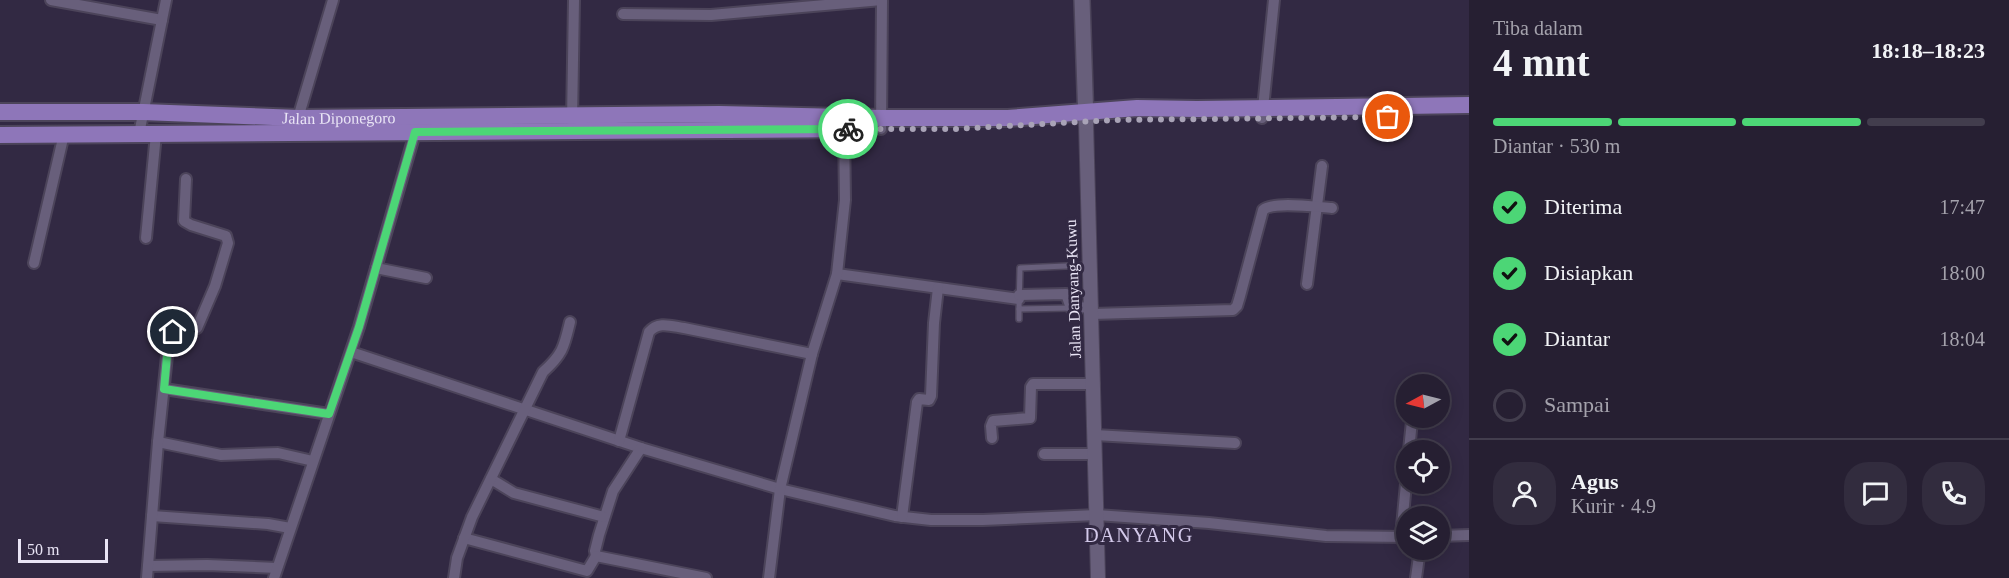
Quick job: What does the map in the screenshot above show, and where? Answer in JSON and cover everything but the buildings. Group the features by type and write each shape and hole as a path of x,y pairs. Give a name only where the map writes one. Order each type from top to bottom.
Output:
{"main road":[{"name":"Jalan Danyang-Kuwu","path":"1082,0 1085,116"},
{"name":"Jalan Diponegoro","path":"572,122 719,114 954,129 1085,116 1262,113 1469,105"},
{"name":"Jalan Diponegoro","path":"0,112 143,112 417,124"},
{"name":"Jalan Diponegoro","path":"1262,113 1469,116"},
{"name":"Jalan Diponegoro","path":"0,135 147,134 417,124 572,122 844,129 881,123"}],"street":[{"path":"51,0 162,20"},
{"path":"146,238 147,134 143,112 166,0"},
{"path":"298,118 333,0"},
{"path":"572,122 574,0"},
{"path":"623,14 711,15 808,4 882,0 881,123"},
{"path":"1262,113 1274,0"},
{"name":"Jalan Danyang-Kuwu","path":"1085,116 1091,265 1098,578"},
{"path":"186,179 184,221 226,236 228,243 215,286 197,328 172,334 158,442 147,572 207,565 275,573 351,352 417,124"},
{"path":"769,578 780,489 812,354 837,274 845,200 844,129"},
{"path":"34,263 64,134"},
{"path":"1307,284 1322,166"},
{"path":"837,274 1019,301 1066,294 1071,308 1092,310 1233,310 1237,306 1263,210 1267,207 1278,206 1332,208"},
{"path":"376,268 426,278"},
{"path":"902,517 917,402 919,399 929,400 931,396 938,288"},
{"path":"454,578 457,558 464,538 543,372 557,360 564,347 570,322"},
{"path":"619,441 649,332 655,326 684,328 812,354"},
{"path":"351,352 641,448 780,489 902,517 931,520 983,520 1097,515 1209,522 1326,536 1396,537"},
{"path":"992,438 991,423 993,421 1030,418 1030,387 1033,384 1094,384"},
{"path":"164,389 329,414"},
{"path":"1095,435 1235,442"},
{"path":"158,442 221,455 278,453 313,461"},
{"path":"464,538 586,574 596,556 595,551 613,492 641,448"},
{"path":"1044,454 1095,454"},
{"path":"491,479 514,493 604,518"},
{"path":"152,516 268,524 290,528"},
{"path":"1450,536 1469,535"},
{"path":"596,556 706,578"},
{"path":"1416,578 1418,560"}],"lane":[{"path":"1019,318 1020,268 1091,265"}],"way so far":[{"path":"848,129 954,129 1114,120 1388,117"}],"district":[{"name":"DANYANG","path":"1139,535"}],"route":[{"path":"173,332 167,356 164,389 329,414 359,327 415,132 848,129"}]}
